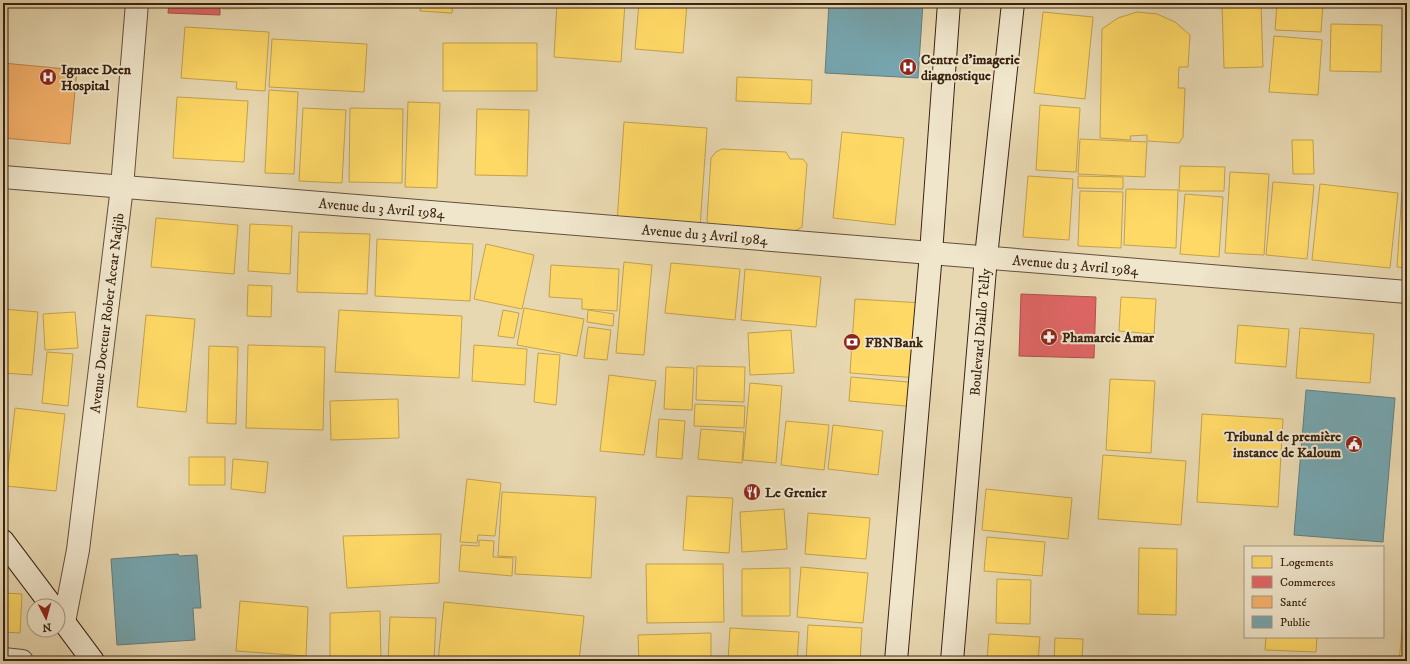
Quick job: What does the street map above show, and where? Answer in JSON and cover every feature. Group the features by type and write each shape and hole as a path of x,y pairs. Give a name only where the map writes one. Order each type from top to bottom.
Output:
{"street":[{"name":"Avenue Docteur Rober Accar Nadjib","path":"63,598 78,550 122,187 136,3"},
{"path":"896,661 931,252 949,3"},
{"name":"Boulevard Diallo Telly","path":"952,661 986,257 1013,3"},
{"name":"Avenue du 3 Avril 1984","path":"3,177 1407,292"},
{"path":"3,541 46,598"},
{"path":"66,625 93,661"},
{"path":"3,659 22,661"}],"building: Logements":[{"path":"223,3 269,3 269,8 223,9"},
{"path":"421,3 453,3 452,13 420,11"},
{"path":"557,3 625,3 621,62 554,57"},
{"path":"639,3 687,3 683,53 635,49"},
{"path":"1222,3 1261,3 1263,67 1224,68"},
{"path":"1277,3 1323,3 1321,32 1275,30"},
{"path":"1043,12 1093,17 1085,99 1034,93"},
{"path":"1137,12 1157,14 1175,22 1190,35 1188,67 1179,67 1178,88 1185,88 1183,137 1179,143 1147,141 1147,135 1130,136 1131,140 1100,138 1102,29 1118,18"},
{"path":"1331,24 1382,25 1381,72 1330,71"},
{"path":"185,27 269,32 265,91 236,89 237,82 181,78"},
{"path":"1274,36 1322,40 1318,95 1269,92"},
{"path":"272,39 367,44 364,92 269,87"},
{"path":"443,43 537,43 537,91 443,91"},
{"path":"737,77 812,80 811,104 736,101"},
{"path":"269,90 298,92 294,174 265,173"},
{"path":"177,97 248,101 244,162 173,158"},
{"path":"408,102 440,103 437,188 405,187"},
{"path":"1040,105 1080,108 1076,172 1036,170"},
{"path":"303,108 346,110 342,183 299,181"},
{"path":"350,108 403,109 402,183 349,182"},
{"path":"477,109 529,110 527,176 475,175"},
{"path":"624,122 707,128 700,227 617,222"},
{"path":"842,132 904,138 895,225 833,218"},
{"path":"1080,139 1147,142 1145,177 1078,174"},
{"path":"1292,140 1313,140 1314,174 1293,174"},
{"path":"722,149 786,152 790,159 803,159 807,164 802,227 791,233 710,227 707,220 711,158 716,152"},
{"path":"1180,166 1225,167 1224,191 1179,191"},
{"path":"1230,172 1269,174 1264,255 1225,253"},
{"path":"1028,176 1073,179 1069,240 1023,237"},
{"path":"1078,176 1123,177 1123,189 1078,188"},
{"path":"1273,182 1314,185 1307,259 1266,255"},
{"path":"1320,184 1398,193 1390,268 1312,260"},
{"path":"1126,189 1178,190 1176,248 1124,245"},
{"path":"1080,191 1123,192 1121,248 1078,246"},
{"path":"1402,191 1407,191 1407,268 1397,267"},
{"path":"1185,194 1223,197 1219,257 1180,254"},
{"path":"156,218 238,225 234,274 151,267"},
{"path":"250,224 292,226 290,274 248,271"},
{"path":"299,232 370,234 367,294 297,292"},
{"path":"377,239 473,244 470,301 375,296"},
{"path":"486,244 534,255 522,309 474,299"},
{"path":"624,262 652,265 644,355 616,353"},
{"path":"671,263 740,269 735,320 665,313"},
{"path":"551,265 619,269 617,311 582,309 582,299 549,297"},
{"path":"745,269 821,277 816,327 741,320"},
{"path":"248,285 272,286 271,317 247,316"},
{"path":"1121,297 1156,299 1154,334 1119,331"},
{"path":"855,299 923,303 918,378 850,373"},
{"path":"524,308 584,319 577,356 517,345"},
{"path":"3,309 38,312 32,375 3,373"},
{"path":"339,310 462,316 459,378 335,372"},
{"path":"503,310 519,313 514,338 498,336"},
{"path":"588,310 614,314 613,326 587,322"},
{"path":"75,312 78,348 45,350 43,314"},
{"path":"146,315 195,319 186,412 137,407"},
{"path":"1238,325 1289,329 1286,367 1235,363"},
{"path":"588,327 611,330 607,360 584,358"},
{"path":"1300,328 1374,334 1370,383 1296,378"},
{"path":"791,330 794,373 750,375 748,333"},
{"path":"248,345 325,347 323,430 246,428"},
{"path":"474,345 527,349 525,385 472,381"},
{"path":"209,346 238,347 236,424 207,423"},
{"path":"47,352 73,354 68,406 42,403"},
{"path":"538,353 560,355 556,405 534,402"},
{"path":"697,366 745,367 744,402 696,400"},
{"path":"666,367 694,368 692,410 664,409"},
{"path":"609,375 656,381 644,455 600,451"},
{"path":"851,377 918,383 916,407 849,401"},
{"path":"1110,379 1155,381 1151,453 1106,450"},
{"path":"750,383 782,386 776,463 743,460"},
{"path":"398,399 399,438 331,440 330,401"},
{"path":"695,404 745,406 744,428 694,426"},
{"path":"15,408 65,414 56,491 6,486"},
{"path":"1202,414 1283,419 1278,507 1197,502"},
{"path":"659,419 685,421 682,459 656,457"},
{"path":"786,421 829,425 824,470 781,465"},
{"path":"833,425 883,431 878,475 828,469"},
{"path":"701,429 744,432 742,463 698,459"},
{"path":"1103,455 1186,461 1181,525 1098,519"},
{"path":"189,457 225,457 225,485 189,485"},
{"path":"233,459 268,462 265,493 231,489"},
{"path":"467,479 501,483 495,536 478,535 477,543 460,542"},
{"path":"986,489 1072,498 1068,539 982,530"},
{"path":"502,492 596,497 591,578 515,574 516,557 498,556"},
{"path":"687,496 733,498 729,553 683,550"},
{"path":"784,509 787,549 742,552 740,512"},
{"path":"808,513 870,518 866,559 805,554"},
{"path":"441,534 439,583 347,588 343,536"},
{"path":"987,537 1045,542 1042,576 984,571"},
{"path":"479,540 494,541 493,557 513,558 512,576 459,571 461,545 479,546"},
{"path":"1139,548 1177,549 1176,615 1138,614"},
{"path":"646,564 723,564 724,622 647,623"},
{"path":"801,567 868,573 863,623 797,617"},
{"path":"790,568 790,616 742,616 742,569"},
{"path":"997,579 1031,580 1030,624 996,623"},
{"path":"3,593 22,594 20,633 3,632"},
{"path":"240,601 308,607 306,656 236,651"},
{"path":"444,602 584,616 579,661 438,661"},
{"path":"1405,605 1407,606 1407,661 1399,661"},
{"path":"380,611 381,660 330,660 330,613"},
{"path":"390,617 436,618 434,661 388,661"},
{"path":"808,625 862,628 860,661 806,661"},
{"path":"730,628 799,632 797,661 728,661"},
{"path":"711,633 711,661 639,661 638,635"},
{"path":"989,634 1040,637 1038,661 987,661"},
{"path":"1055,638 1083,639 1082,661 1054,661"},
{"path":"1266,638 1317,638 1316,652 1265,650"}],"building: Commerces":[{"path":"169,3 220,3 220,15 168,13"},
{"path":"1021,294 1096,297 1094,358 1019,356"}],"building: Santé":[{"path":"3,63 77,70 70,144 3,138"}],"building: Public":[{"path":"829,3 923,3 918,78 825,73"},
{"path":"1306,390 1395,398 1383,542 1294,535"},
{"path":"178,554 179,556 197,555 201,608 193,608 195,640 117,645 111,559"}],"place":[{"name":"Centre d'imagerie diagnostique","path":"908,67"},
{"name":"Ignace Deen Hospital","path":"48,77"},
{"name":"Phamarcie Amar","path":"1049,337"},
{"name":"FBNBank","path":"852,342"},
{"name":"Tribunal de première instance de Kaloum","path":"1354,444"},
{"name":"Le Grenier","path":"752,492"}]}
